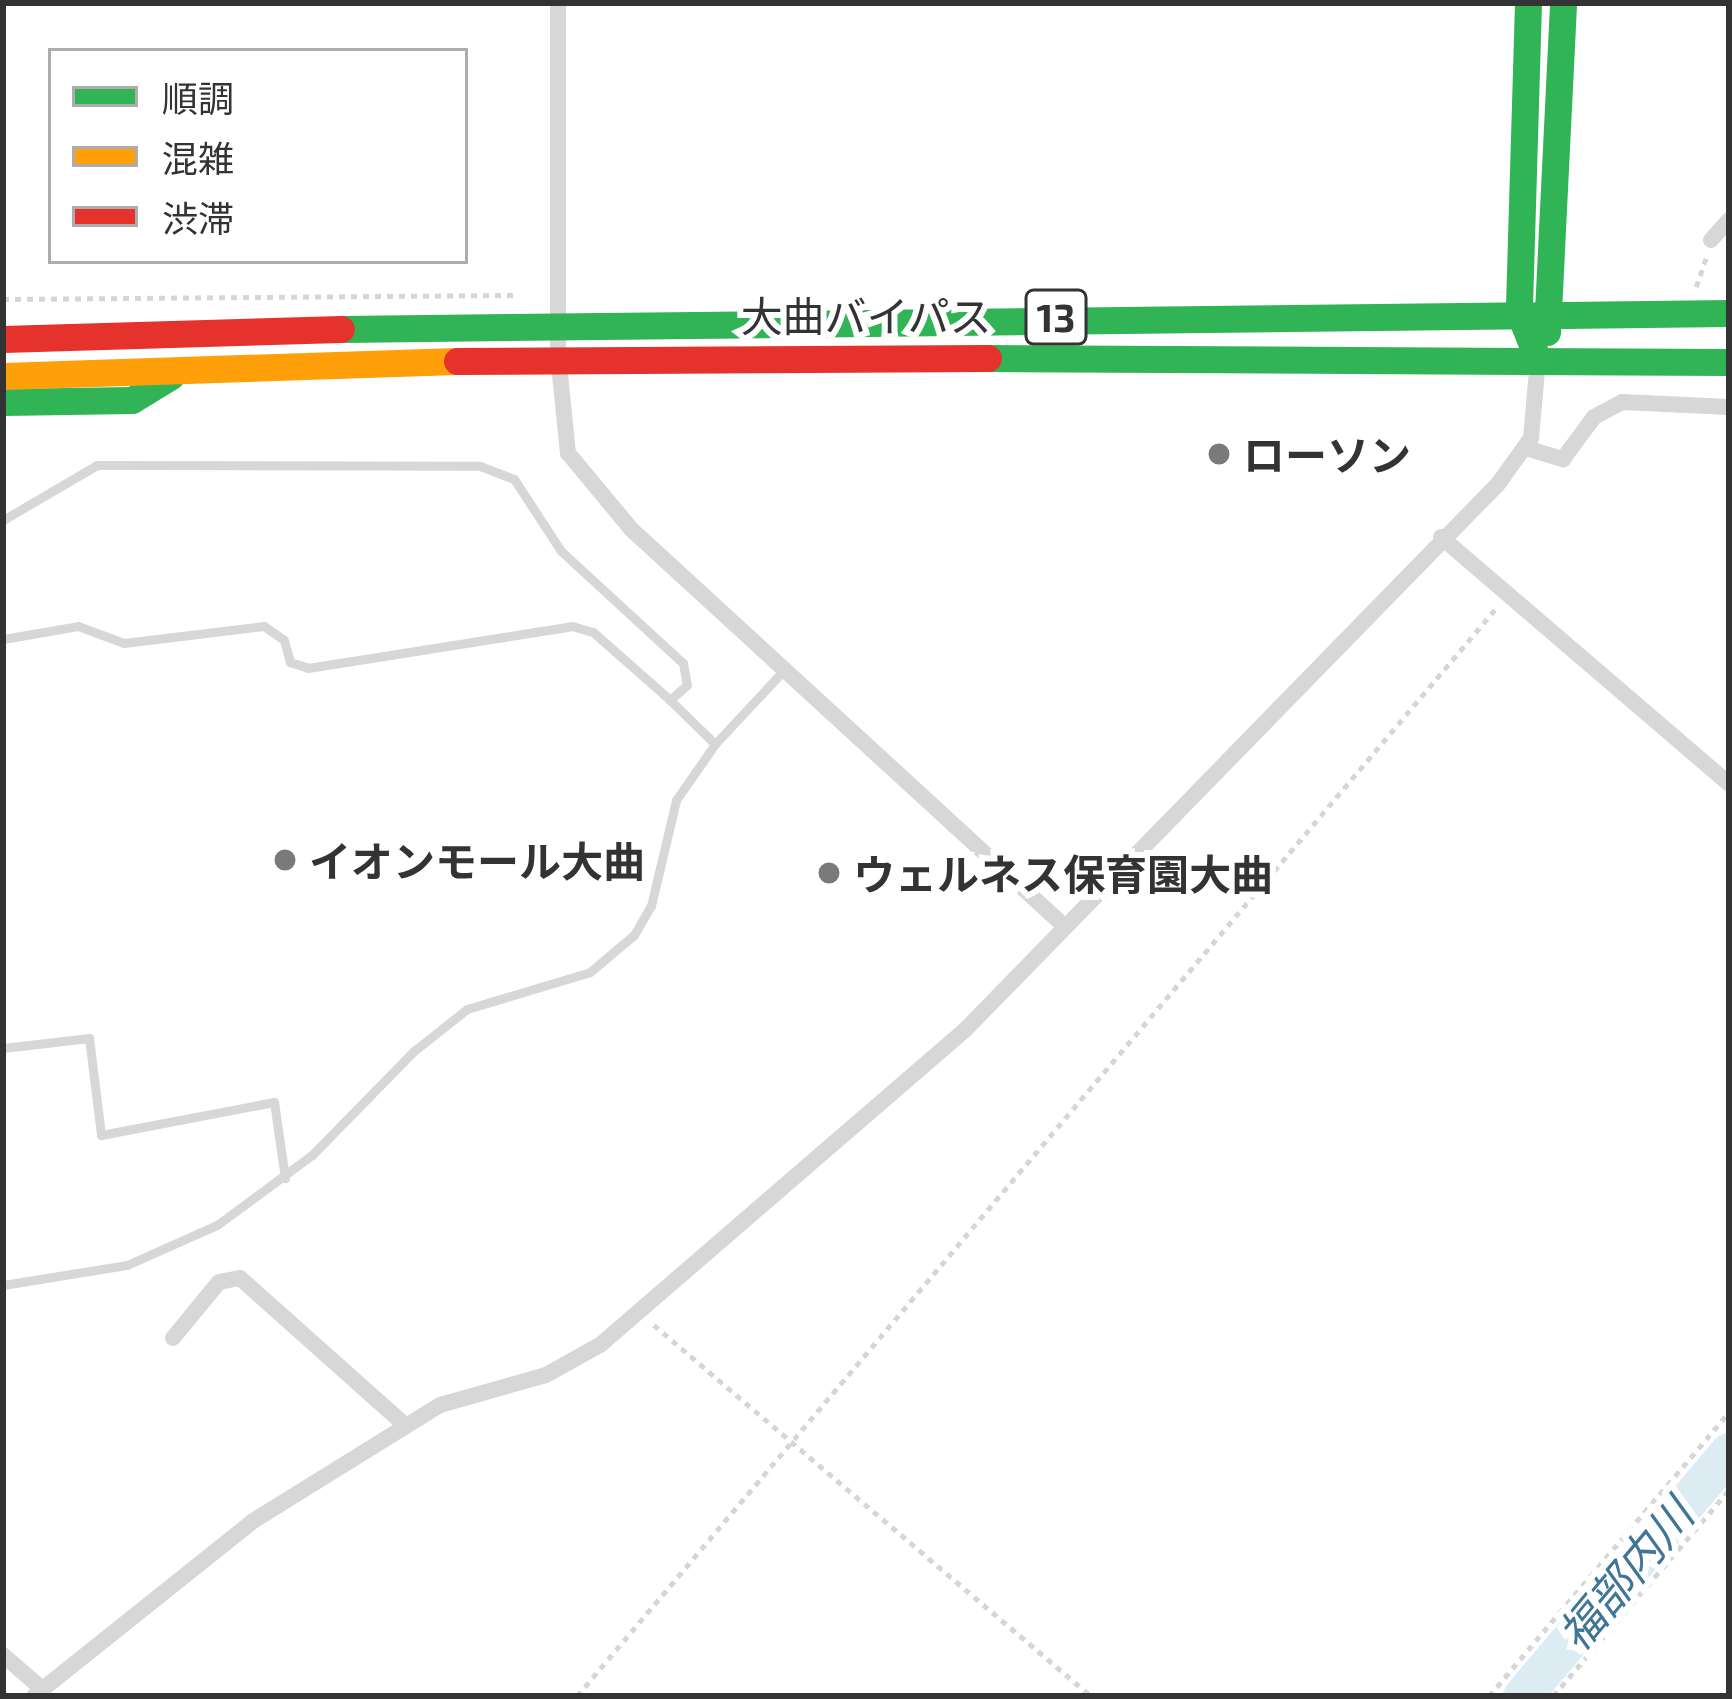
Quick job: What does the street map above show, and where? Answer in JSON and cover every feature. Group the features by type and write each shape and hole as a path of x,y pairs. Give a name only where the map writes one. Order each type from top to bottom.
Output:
{"highway":[{"path":"1528,3 1519,312 1538,360"},
{"path":"1538,360 1553,313 1563,3"},
{"name":"大曲バイパス","path":"3,339 559,308 1729,313"},
{"name":"大曲バイパス","path":"3,376 171,376 558,355 1729,362"},
{"path":"3,402 132,400 171,376"}],"street":[{"path":"558,3 558,355 568,453 631,529 1063,925"},
{"path":"1713,244 1729,220"},
{"path":"3,1655 38,1692 253,1521 440,1405 573,1363 640,1313 964,1030 1526,448 1538,360"},
{"path":"1526,448 1564,459 1594,417 1622,402 1729,407"},
{"path":"1442,537 1729,784"},
{"path":"173,1338 219,1282 240,1278 406,1426"}],"lane":[{"path":"3,520 97,465 501,470 561,550 683,662 686,685 670,700"},
{"path":"3,639 79,626 124,644 265,626 284,640 290,662 308,668 572,626 592,632 715,744"},
{"path":"3,1286 131,1263 217,1225 285,1178 467,1009 590,972 634,935 661,884 676,800 715,744 784,670"},
{"path":"3,1048 89,1038 101,1135 274,1102 285,1178"}],"path":[{"path":"1695,292 1713,244"},
{"path":"3,299 559,308"},
{"path":"577,1696 1508,594"},
{"path":"640,1313 1091,1696"},
{"path":"1490,1696 1729,1412"},
{"path":"1553,1696 1729,1490"}],"waterway":[{"name":"福部内川","path":"1522,1696 1729,1452"}],"traffic: fast":[{"path":"1528,3 1519,312 1538,360"},
{"path":"1547,332 1563,3"},
{"path":"341,329 1729,313"},
{"path":"988,358 1729,362"},
{"path":"3,402 132,400 171,376"}],"traffic: slow":[{"path":"3,376 457,361"}],"traffic: jam":[{"path":"3,339 341,329"},
{"path":"457,361 988,358"}],"place":[{"name":"ローソン","path":"1219,454"},
{"name":"イオンモール大曲","path":"285,860"},
{"name":"ウェルネス保育園大曲","path":"829,873"}]}
